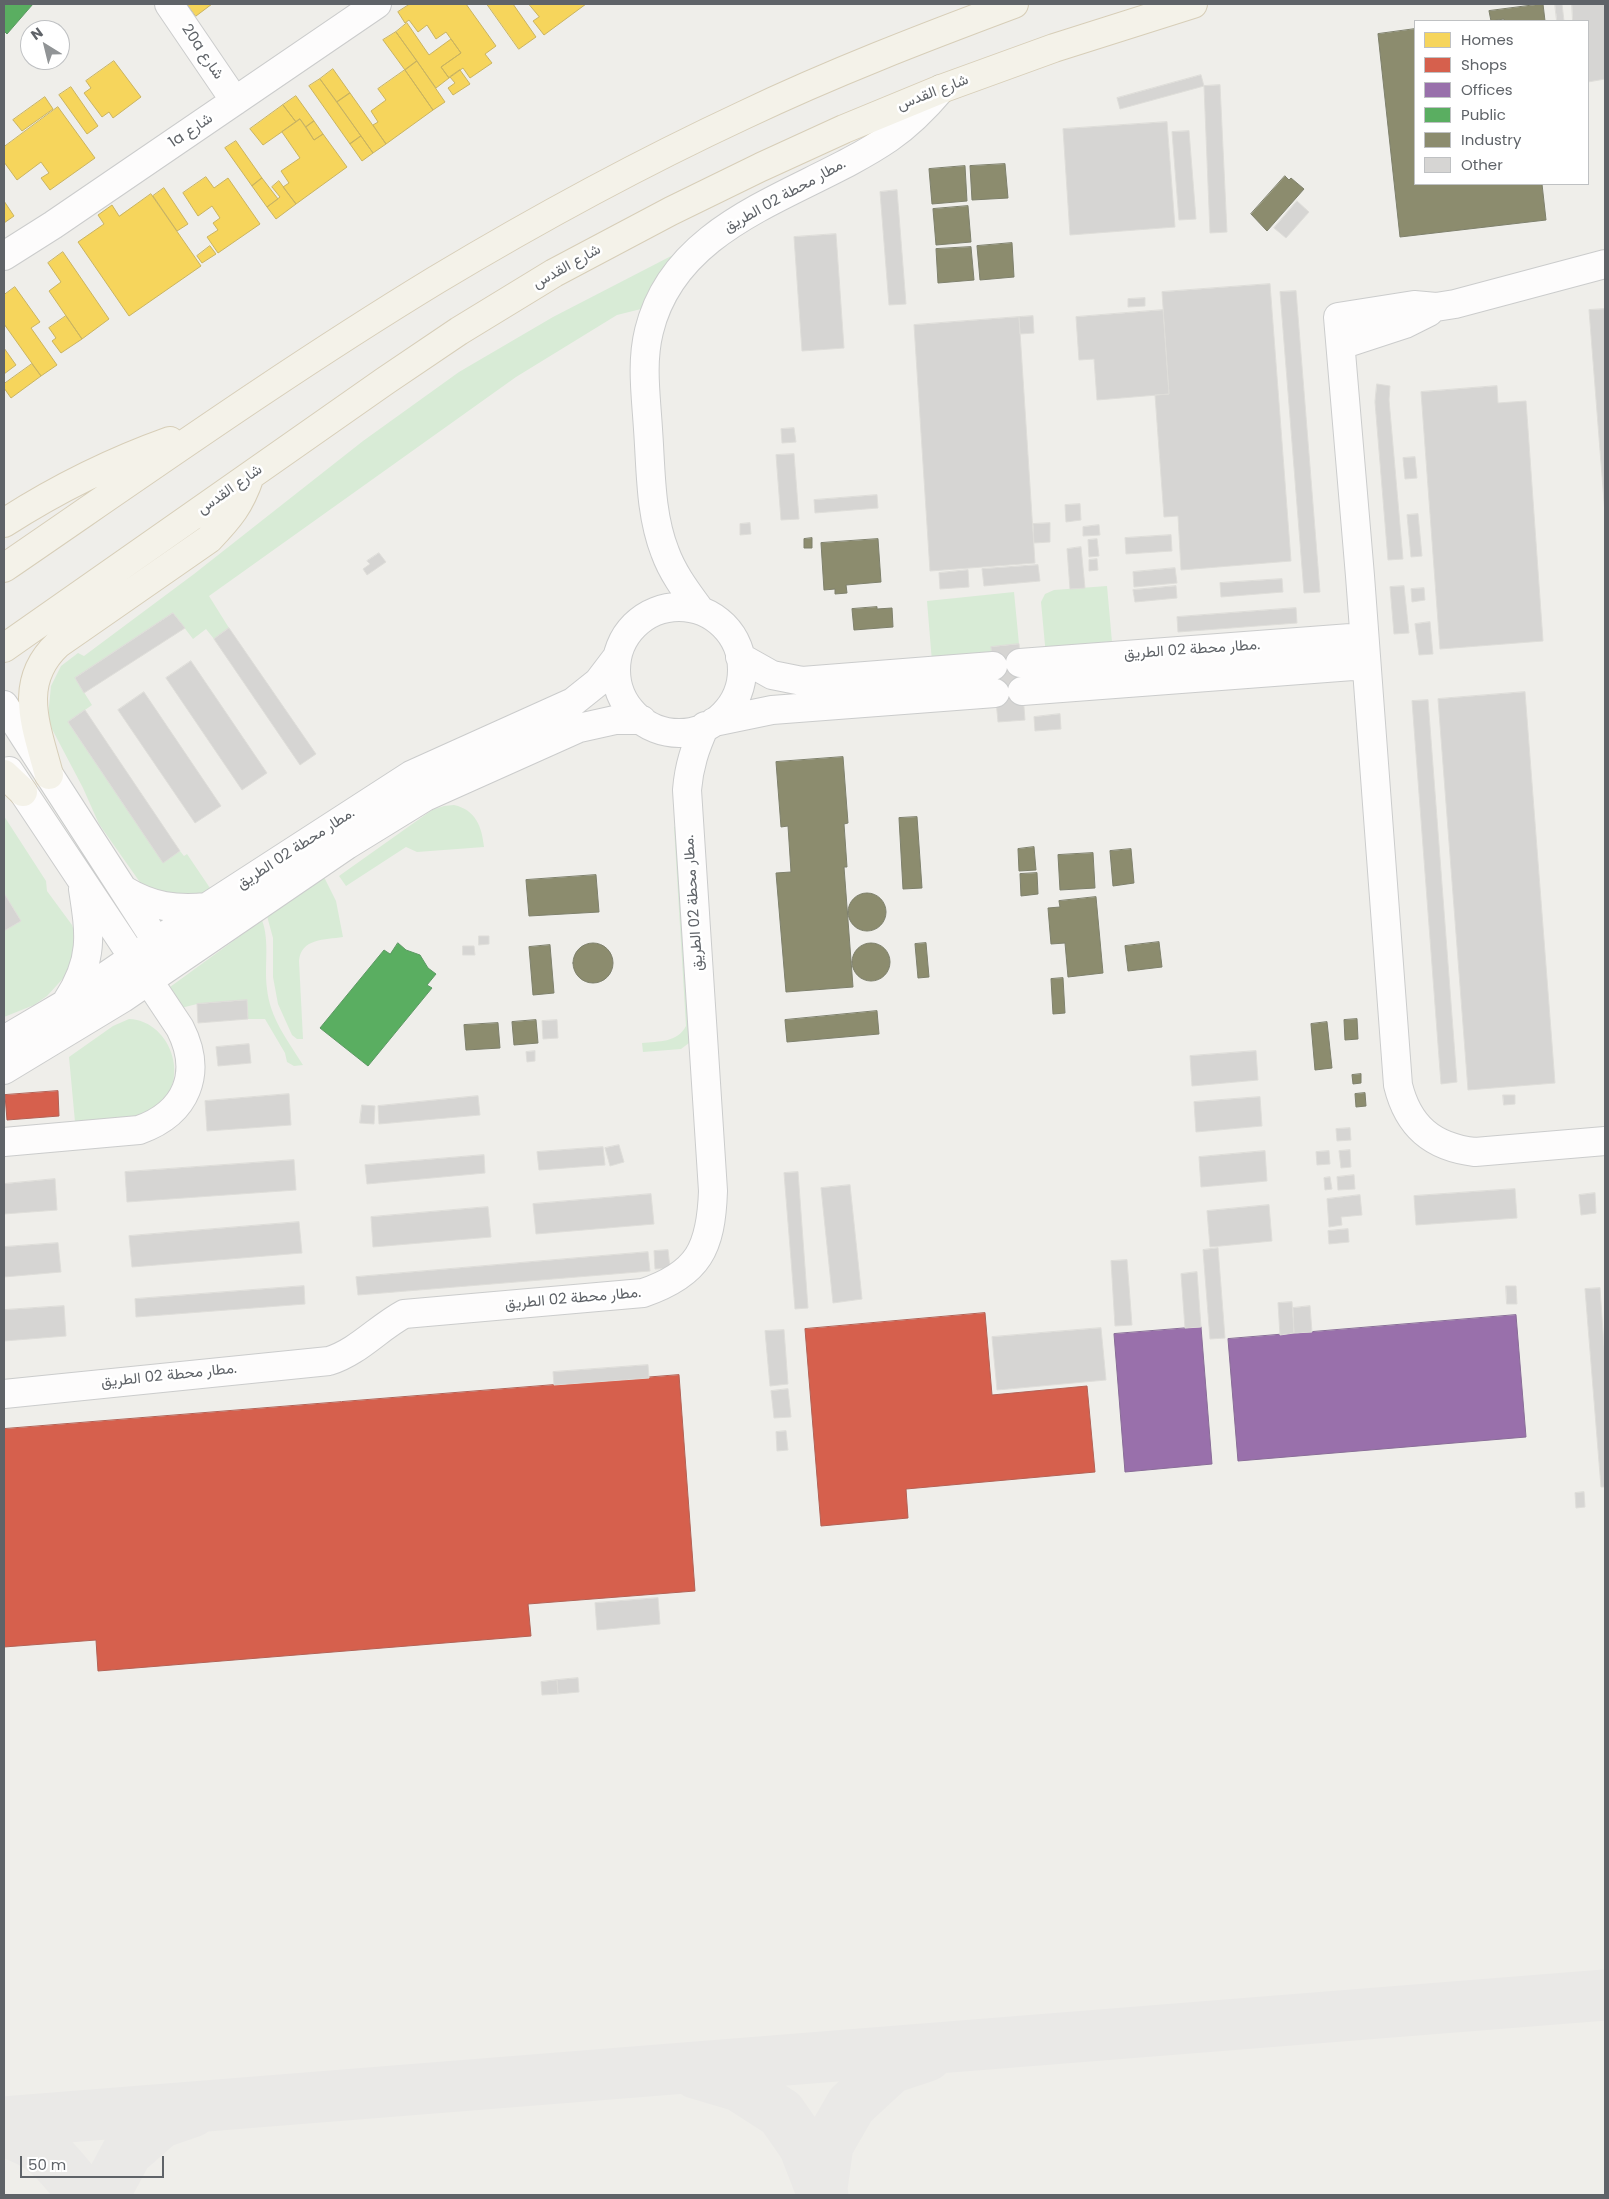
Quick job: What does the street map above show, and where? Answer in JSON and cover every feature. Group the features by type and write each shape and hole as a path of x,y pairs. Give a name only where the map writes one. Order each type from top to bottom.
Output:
{"main road":[{"path":"4,568 209,427 436,280 642,165 745,114 937,33 1014,4"},
{"name":"شارع القدس","path":"4,648 459,331 554,273 671,211 844,129 941,89 1054,48 1194,4"},
{"path":"4,523 92,472 209,427"},
{"path":"48,775 33,704 35,678 40,664 58,644 209,539 227,520 241,500 250,475"}],"street":[{"name":"20a شارع","path":"169,4 235,101"},
{"name":"1a شارع","path":"4,256 53,225 377,4"},
{"name":"مطار محطة 02 الطريق.","path":"700,610 679,580 665,553 654,508 644,372 649,331 655,311 673,278 704,244 738,220 888,138 922,112 941,89"},
{"path":"1605,264 1455,304 1436,307 1414,305 1338,317 1398,1085 1408,1113 1426,1134 1449,1147 1481,1151 1605,1141"},
{"path":"1341,344 1405,324 1425,315 1436,307"},
{"path":"710,724 729,707 739,688 742,667 735,641 725,626 700,610 675,607 650,614 629,631 622,643 617,657 616,675 620,692 633,713 653,727 666,731 693,731 710,724 772,710 995,693"},
{"name":"مطار محطة 02 الطريق.","path":"1020,663 1364,637"},
{"path":"1128,655 1131,683"},
{"name":"مطار محطة 02 الطريق.","path":"4,1040 65,1004 207,907 411,775 573,702 598,682 617,657"},
{"path":"740,657 772,675 802,681 993,666"},
{"name":"مطار محطة 02 الطريق.","path":"1022,691 1366,665"},
{"path":"946,669 947,696"},
{"path":"4,706 172,966"},
{"name":"مطار محطة 02 الطريق.","path":"4,1070 148,982 328,858 425,797 579,728 615,720 642,720"},
{"name":"مطار محطة 02 الطريق.","path":"4,1394 329,1361 350,1352 381,1327 404,1314 643,1293 666,1286 684,1274 699,1257 707,1241 712,1217 714,1191 687,800 688,771 693,751 710,724"},
{"path":"4,763 13,783 81,880 180,1028 189,1050 191,1074 187,1090 179,1104 168,1116 155,1125 139,1130 4,1142"},
{"path":"65,1004 79,980 88,953 89,933 81,880"},
{"path":"124,890 138,898 167,908 207,907"}],"green space":[{"path":"677,253 652,288 641,309 617,315 516,377 209,596 229,628 214,639 206,629 193,639 173,613 75,678 92,705 68,722 163,862 180,851 184,856 187,854 212,891 195,900 144,888 99,824 83,788 52,729 48,716 51,686 61,666 78,653 84,656 194,574 363,441 459,372 553,317"},
{"path":"1107,586 1112,642 1046,656 1041,602 1045,594 1054,590"},
{"path":"1014,592 1019,644 992,647 992,656 932,662 927,601"},
{"path":"454,805 462,807 477,820 482,833 484,847 417,852 406,847 346,886 339,876 432,810"},
{"path":"4,816 46,881 47,891 72,925 77,943 68,973 47,996 34,1005 4,1017 4,931 21,921 4,893"},
{"path":"684,825 693,1040 681,1049 643,1052 642,1043 673,1038 678,1036 686,1026 674,827"},
{"path":"324,877 336,901 343,937 315,941 304,948 301,953 299,961 303,1039 297,1039 292,1035 278,1004 273,977 273,938 267,916"},
{"path":"262,920 266,937 266,980 269,1000 281,1029 303,1065 294,1066 287,1062 285,1053 265,1019 248,1019 247,1000 197,1004 181,1008 170,987"},
{"path":"129,1019 144,1022 157,1031 166,1042 172,1056 174,1071 172,1085 166,1098 154,1109 136,1117 75,1122 69,1057 113,1026"}],"building: Homes":[{"path":"187,4 212,4 196,16"},
{"path":"410,4 466,4 496,46 485,54 492,63 470,78 463,68 449,78 441,67 461,53 446,32 436,39 427,25 418,32 409,20 405,23 398,12"},
{"path":"487,4 513,4 536,37 519,49"},
{"path":"529,4 586,4 544,35 533,21 539,17"},
{"path":"407,23 429,55 451,39 461,53 441,67 449,78 436,88 396,32"},
{"path":"396,32 417,61 405,70 383,40"},
{"path":"114,61 141,97 113,118 109,112 102,117 84,93 91,88 86,81"},
{"path":"417,61 445,102 433,110 405,70"},
{"path":"333,69 350,93 337,102 320,79"},
{"path":"405,70 433,110 386,144 373,125 378,122 371,111 386,100 378,89"},
{"path":"460,70 470,84 453,95 448,88 455,83 450,77"},
{"path":"320,79 361,136 350,144 309,86"},
{"path":"71,87 98,126 87,134 59,95"},
{"path":"350,93 386,144 373,153 337,102"},
{"path":"296,96 314,121 306,127 300,119 296,122 283,105"},
{"path":"45,97 53,109 22,131 13,120"},
{"path":"283,105 296,122 263,145 250,129"},
{"path":"58,107 95,158 50,190 41,178 49,173 41,162 17,180 4,162 4,147"},
{"path":"300,119 314,140 323,134 347,167 296,204 283,187 289,183 281,171 300,158 282,132"},
{"path":"314,121 323,134 314,140 306,127"},
{"path":"361,136 373,153 362,161 350,144"},
{"path":"236,141 262,178 252,186 225,148"},
{"path":"206,177 214,188 228,178 260,224 218,253 207,237 218,230 213,223 220,218 212,206 198,216 183,193"},
{"path":"262,178 278,199 267,207 252,186"},
{"path":"279,181 296,204 276,219 267,207 280,197 272,187"},
{"path":"164,188 188,224 177,231 153,196"},
{"path":"151,194 201,266 129,316 78,242 104,224 98,215 112,205 119,216"},
{"path":"4,201 14,216 4,223"},
{"path":"210,246 216,254 202,263 197,256"},
{"path":"63,252 109,319 82,339 49,291 61,282 48,263"},
{"path":"15,287 40,322 31,328 57,365 41,376 4,324 4,295"},
{"path":"66,316 82,339 61,353 52,341 56,338 49,328"},
{"path":"4,348 16,365 4,374"},
{"path":"32,364 41,376 11,398 4,388 4,384"}],"building: Shops":[{"path":"58,1091 59,1116 7,1120 5,1095"},
{"path":"985,1313 992,1395 1087,1386 1095,1472 906,1489 908,1518 821,1526 805,1329"},
{"path":"679,1375 695,1591 528,1604 531,1636 98,1671 96,1640 4,1647 4,1429"}],"building: Offices":[{"path":"1516,1315 1526,1437 1238,1461 1228,1339"},
{"path":"1201,1327 1212,1464 1125,1472 1114,1334"}],"building: Public":[{"path":"4,4 33,4 7,34 4,31"},
{"path":"398,943 406,950 420,955 428,968 436,974 427,985 432,988 368,1066 320,1028 384,950 390,954"}],"building: Industry":[{"path":"1543,4 1545,20 1491,20 1489,11"},
{"path":"1414,29 1414,185 1542,185 1546,220 1400,237 1378,34"},
{"path":"1005,164 1008,198 972,200 970,166"},
{"path":"965,166 967,201 932,204 929,169"},
{"path":"1285,176 1289,180 1291,178 1304,189 1267,231 1251,214"},
{"path":"968,206 971,242 936,245 933,209"},
{"path":"1012,243 1014,277 980,280 977,246"},
{"path":"971,247 974,280 938,283 936,249"},
{"path":"812,538 812,548 804,548 804,539"},
{"path":"878,539 881,582 846,585 847,593 835,594 835,589 824,590 821,543"},
{"path":"877,607 877,609 892,608 893,627 854,630 852,609"},
{"path":"843,757 848,823 844,824 847,867 844,867 853,987 786,992 776,873 791,872 788,826 781,827 776,762"},
{"path":"917,817 922,888 903,889 899,818"},
{"path":"1034,847 1036,870 1019,871 1018,849"},
{"path":"1131,849 1134,883 1113,886 1110,851"},
{"path":"1093,853 1095,888 1060,890 1058,855"},
{"path":"1037,873 1038,894 1021,896 1020,874"},
{"path":"596,875 599,912 529,916 526,880"},
{"path":"867,893 880,899 886,912 880,925 867,931 854,925 848,912 854,899"},
{"path":"1096,897 1103,973 1068,977 1065,943 1051,944 1048,908 1060,907 1059,901"},
{"path":"1159,942 1162,967 1128,971 1125,946"},
{"path":"589,943 597,943 604,946 610,952 613,963 610,974 604,980 597,983 589,983 582,980 576,974 573,967 573,959 576,952 582,946"},
{"path":"871,943 885,948 890,962 885,976 871,981 857,976 852,962 857,948"},
{"path":"926,943 929,977 918,978 915,944"},
{"path":"550,945 554,993 533,995 529,947"},
{"path":"1063,978 1065,1013 1053,1014 1051,979"},
{"path":"877,1011 879,1034 787,1042 785,1020"},
{"path":"1357,1019 1358,1039 1345,1040 1344,1020"},
{"path":"536,1020 538,1043 514,1045 512,1022"},
{"path":"1327,1022 1332,1068 1315,1070 1311,1024"},
{"path":"498,1023 500,1048 466,1050 464,1025"},
{"path":"1361,1074 1361,1083 1353,1084 1352,1075"},
{"path":"1365,1093 1366,1106 1356,1107 1355,1094"}],"building: Other":[{"path":"1555,4 1562,4 1564,20 1557,20"},
{"path":"1572,4 1605,4 1605,79 1589,82 1589,20 1573,20"},
{"path":"1201,75 1204,86 1120,109 1117,98"},
{"path":"1220,85 1227,232 1210,233 1204,86"},
{"path":"1167,122 1175,227 1070,235 1063,129"},
{"path":"1189,131 1196,219 1179,220 1172,132"},
{"path":"897,190 906,304 889,305 880,192"},
{"path":"1297,201 1309,212 1286,238 1274,228"},
{"path":"836,234 844,348 802,351 794,237"},
{"path":"1270,284 1291,561 1181,570 1178,516 1164,517 1155,395 1169,394 1162,292"},
{"path":"1296,291 1320,592 1304,593 1280,292"},
{"path":"1145,298 1145,306 1128,307 1128,299"},
{"path":"1605,309 1605,514 1589,310"},
{"path":"1163,310 1169,394 1097,400 1094,359 1079,360 1076,317"},
{"path":"1033,316 1034,333 1020,334 1019,317"},
{"path":"1019,317 1035,563 930,571 914,325"},
{"path":"1377,384 1390,386 1389,400 1403,559 1388,560 1375,402"},
{"path":"1497,386 1498,403 1526,401 1543,641 1440,649 1421,392"},
{"path":"794,428 796,442 782,443 781,429"},
{"path":"794,454 799,519 781,520 776,455"},
{"path":"1415,457 1417,478 1405,479 1403,458"},
{"path":"877,495 878,508 815,513 814,500"},
{"path":"1080,504 1081,520 1066,522 1065,505"},
{"path":"1418,514 1422,556 1411,557 1407,515"},
{"path":"750,523 751,534 740,535 740,524"},
{"path":"1050,523 1050,542 1034,543 1033,524"},
{"path":"1099,525 1100,535 1083,536 1083,527"},
{"path":"1171,535 1172,551 1126,554 1125,538"},
{"path":"1097,539 1099,556 1089,557 1088,540"},
{"path":"1081,547 1085,588 1070,589 1067,549"},
{"path":"379,553 386,562 367,575 363,569 370,564 367,561"},
{"path":"1097,559 1098,570 1089,571 1089,560"},
{"path":"1038,565 1040,581 984,586 982,569"},
{"path":"1175,568 1177,583 1134,587 1133,572"},
{"path":"968,570 969,587 940,589 939,573"},
{"path":"1282,579 1283,592 1221,597 1220,583"},
{"path":"1176,586 1177,598 1135,602 1133,590"},
{"path":"1404,586 1409,633 1394,634 1390,587"},
{"path":"1424,588 1425,600 1412,602 1411,589"},
{"path":"1296,608 1297,623 1178,632 1177,617"},
{"path":"173,613 185,628 84,693 75,678"},
{"path":"1430,622 1433,654 1419,655 1415,624"},
{"path":"229,628 316,754 300,765 214,639"},
{"path":"1019,644 1025,720 998,722 991,647"},
{"path":"191,661 267,773 242,790 166,678"},
{"path":"144,692 221,806 195,823 118,710"},
{"path":"1525,692 1555,1083 1468,1090 1438,699"},
{"path":"1428,700 1457,1082 1441,1084 1412,701"},
{"path":"85,710 180,851 163,863 68,722"},
{"path":"1060,714 1061,729 1035,731 1034,717"},
{"path":"4,893 21,921 4,931"},
{"path":"479,936 489,936 489,944 479,945"},
{"path":"463,946 474,946 475,955 463,955"},
{"path":"247,1000 248,1019 198,1023 197,1004"},
{"path":"557,1020 558,1038 543,1039 542,1021"},
{"path":"249,1044 251,1063 218,1066 216,1047"},
{"path":"535,1051 535,1061 527,1062 526,1052"},
{"path":"1256,1051 1258,1080 1192,1086 1190,1056"},
{"path":"289,1094 291,1125 207,1131 205,1101"},
{"path":"1503,1095 1515,1095 1515,1104 1504,1105"},
{"path":"478,1096 480,1115 379,1124 378,1106"},
{"path":"1260,1097 1262,1126 1196,1132 1194,1102"},
{"path":"362,1105 375,1106 374,1124 360,1123"},
{"path":"1350,1128 1351,1140 1337,1141 1336,1129"},
{"path":"619,1145 624,1162 610,1166 605,1148"},
{"path":"603,1147 605,1165 539,1170 537,1152"},
{"path":"1350,1150 1351,1167 1341,1168 1339,1151"},
{"path":"1265,1151 1267,1181 1201,1187 1199,1157"},
{"path":"1329,1151 1330,1164 1317,1165 1316,1152"},
{"path":"484,1155 485,1173 367,1184 365,1165"},
{"path":"294,1160 296,1190 127,1202 125,1172"},
{"path":"798,1172 808,1308 795,1309 784,1173"},
{"path":"1354,1175 1355,1189 1338,1190 1337,1177"},
{"path":"1330,1177 1332,1189 1325,1190 1324,1178"},
{"path":"55,1179 57,1210 4,1214 4,1184"},
{"path":"850,1185 862,1299 833,1303 821,1188"},
{"path":"1515,1189 1517,1218 1416,1225 1414,1196"},
{"path":"1595,1193 1596,1213 1581,1215 1579,1195"},
{"path":"651,1194 654,1224 536,1234 533,1204"},
{"path":"1360,1195 1362,1215 1341,1217 1342,1225 1329,1227 1327,1199"},
{"path":"1269,1205 1272,1241 1210,1247 1207,1211"},
{"path":"488,1207 491,1237 373,1247 371,1217"},
{"path":"299,1222 302,1253 132,1267 129,1236"},
{"path":"1348,1229 1349,1242 1329,1244 1328,1231"},
{"path":"58,1243 61,1272 4,1277 4,1247"},
{"path":"1218,1248 1225,1338 1210,1339 1203,1250"},
{"path":"668,1250 670,1268 655,1269 654,1251"},
{"path":"648,1252 650,1271 358,1295 356,1277"},
{"path":"1127,1260 1132,1325 1115,1326 1111,1261"},
{"path":"1197,1272 1201,1327 1185,1328 1181,1274"},
{"path":"304,1286 305,1304 136,1317 135,1299"},
{"path":"1506,1286 1516,1286 1517,1304 1507,1304"},
{"path":"1600,1288 1605,1361 1605,1487 1601,1487 1585,1289"},
{"path":"1292,1302 1294,1333 1280,1335 1278,1303"},
{"path":"64,1306 66,1336 4,1341 4,1310"},
{"path":"1310,1306 1312,1332 1294,1333 1293,1308"},
{"path":"1101,1328 1106,1380 997,1390 992,1337"},
{"path":"784,1330 788,1384 770,1386 765,1331"},
{"path":"648,1365 649,1378 554,1385 553,1372"},
{"path":"788,1389 791,1417 774,1418 771,1391"},
{"path":"786,1431 788,1450 777,1451 776,1432"},
{"path":"1584,1492 1585,1507 1576,1508 1575,1493"},
{"path":"658,1598 660,1624 597,1630 595,1603"},
{"path":"578,1678 579,1692 558,1694 557,1680"},
{"path":"557,1680 558,1694 542,1695 541,1682"}],"taxiway":[{"path":"4,2122 1605,1995"},
{"path":"821,2195 828,2145 851,2105 891,2068 927,2056"},
{"path":"695,2073 739,2086 781,2113 804,2146 823,2195"},
{"path":"104,2195 127,2152 160,2123 192,2112"},
{"path":"4,2132 18,2136 40,2148 58,2164 83,2195"}]}
